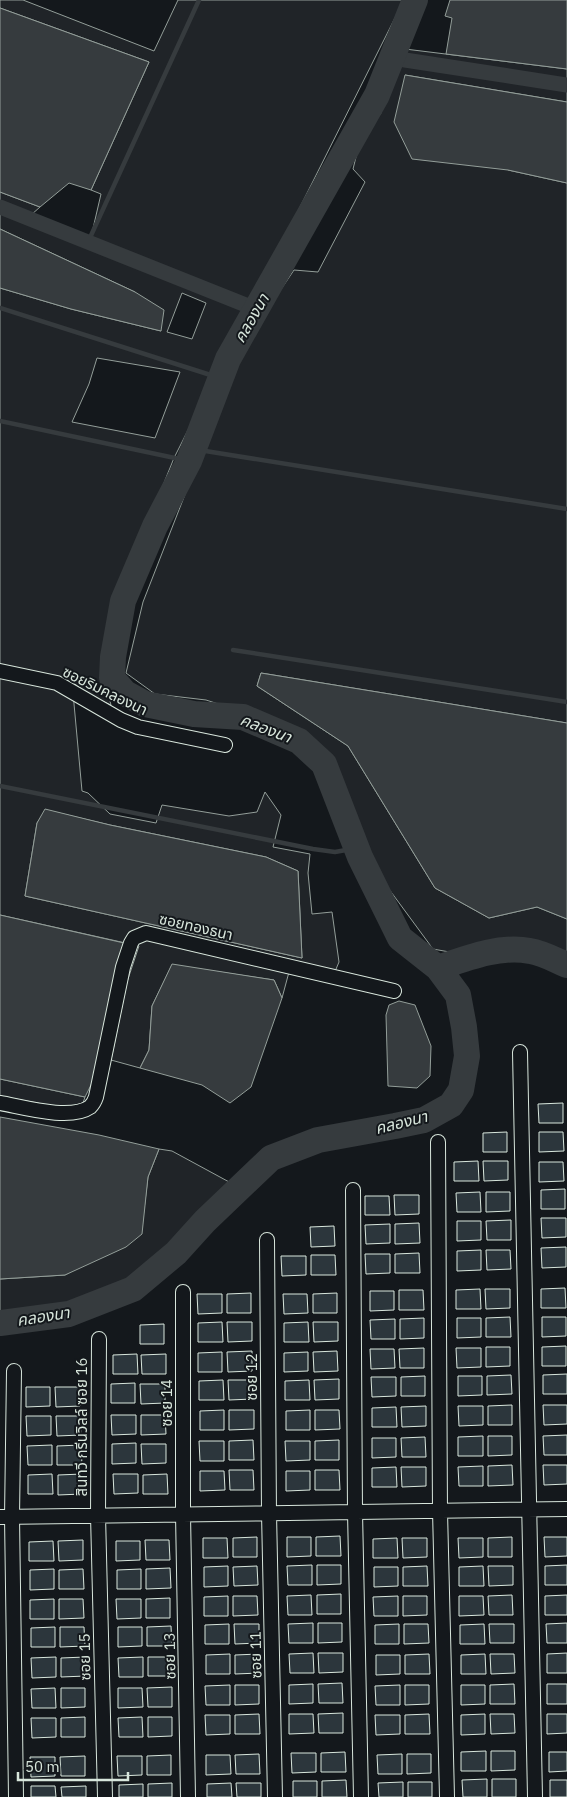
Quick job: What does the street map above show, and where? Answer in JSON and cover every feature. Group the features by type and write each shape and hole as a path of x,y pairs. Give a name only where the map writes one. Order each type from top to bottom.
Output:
{"street":[{"name":"ซอยริมคลองนา","path":"0,671 56,683 121,720 138,727 225,745"},
{"name":"ซอยทองธนา","path":"0,1103 57,1114 72,1113 90,1106 96,1097 131,943 134,938 146,932 394,991"},
{"path":"520,1052 534,1797"},
{"path":"438,1142 440,1511 447,1797"},
{"path":"353,1190 355,1512 360,1797"},
{"name":"ซอย 12","path":"267,1240 268,1513"},
{"name":"ซอย 14","path":"183,1514 184,1292"},
{"name":"สินทวี กรีนวิลล์ ซอย 16","path":"98,1516 99,1339"},
{"path":"14,1371 6,1517 16,1797"},
{"path":"6,1517 567,1509"},
{"name":"ซอย 11","path":"268,1513 275,1797"},
{"name":"ซอย 13","path":"183,1514 188,1797"},
{"name":"ซอย 15","path":"98,1516 105,1797"}],"shaded area":[{"path":"0,0 23,0 154,51 178,0 404,0 174,458 111,614 103,660 106,686 111,705 91,696 72,682 82,791 88,793 110,814 156,823 162,805 229,816 257,812 265,792 281,815 273,847 310,854 308,873 312,914 332,912 339,962 331,981 289,972 282,998 274,980 172,965 152,1006 149,1050 140,1068 111,1060 127,982 139,946 0,915 0,288 71,309 161,331 135,292 0,229 0,192 40,207 31,215 91,237 101,194 91,190 149,62 0,8","holes":["182,293 206,303 192,339 167,332","97,358 180,372 155,438 72,422 89,384","46,810 266,857 298,871 302,958 25,896 37,823"]},
{"path":"450,0 567,0 567,69 446,54 452,18 445,16"},
{"path":"0,8 149,62 91,190 69,183 40,207 0,192"},
{"path":"405,49 567,69 567,102 405,75 508,170 567,183 567,723 261,673 257,686 348,746 435,888 489,918 537,907 567,919 567,960 526,941 455,953 433,949 383,881 333,772 283,725 206,700 155,694 126,673 143,602 243,346 294,270 318,272 365,182 353,169 360,141 381,113 394,73"},
{"path":"405,75 567,102 567,183 508,170 412,159 394,122"},
{"path":"0,229 135,292 164,310 161,331 71,309 0,288"},
{"path":"261,673 567,723 567,919 537,907 489,918 435,888 348,746 257,686"},
{"path":"45,809 110,825 266,857 298,871 302,958 25,896 37,823"},
{"path":"0,915 124,943 92,1083 85,1097 0,1079"},
{"path":"172,964 274,980 282,998 251,1087 230,1103 202,1085 140,1068 149,1050 152,1006"},
{"path":"399,1001 415,1005 431,1046 430,1076 417,1088 388,1086 386,1015 389,1005"},
{"path":"0,1079 85,1097 83,1103 64,1108 0,1096"},
{"path":"0,1117 99,1135 159,1149 148,1177 142,1234 126,1247 65,1275 0,1279"},
{"path":"159,1149 172,1151 231,1183 180,1237 124,1287 79,1302 0,1312 0,1279 65,1275 141,1234 148,1177"}],"building":[{"path":"563,1103 563,1123 539,1123 538,1104"},
{"path":"507,1132 507,1152 483,1152 483,1133"},
{"path":"539,1132 563,1132 564,1151 539,1152"},
{"path":"478,1161 479,1181 454,1181 454,1162"},
{"path":"483,1161 508,1161 508,1180 484,1181"},
{"path":"539,1162 563,1162 564,1181 539,1182"},
{"path":"565,1189 565,1209 541,1209 541,1190"},
{"path":"480,1192 481,1212 457,1212 456,1193"},
{"path":"486,1192 510,1192 510,1211 486,1212"},
{"path":"394,1195 419,1195 419,1214 395,1215"},
{"path":"365,1196 389,1196 390,1215 365,1215"},
{"path":"541,1218 566,1218 566,1237 542,1238"},
{"path":"511,1220 511,1240 487,1240 486,1221"},
{"path":"457,1221 481,1221 481,1240 457,1241"},
{"path":"419,1223 420,1243 395,1244 395,1224"},
{"path":"390,1224 390,1243 366,1244 365,1225"},
{"path":"334,1226 335,1246 311,1247 310,1227"},
{"path":"566,1247 566,1267 542,1268 541,1248"},
{"path":"481,1250 481,1270 457,1271 457,1251"},
{"path":"486,1250 510,1250 511,1269 487,1270"},
{"path":"419,1253 420,1273 395,1273 395,1254"},
{"path":"365,1254 390,1254 390,1273 366,1274"},
{"path":"311,1255 335,1255 336,1275 311,1275"},
{"path":"281,1256 306,1256 306,1275 282,1276"},
{"path":"565,1288 566,1308 541,1308 541,1289"},
{"path":"480,1289 481,1309 456,1309 456,1290"},
{"path":"485,1289 510,1289 510,1308 486,1309"},
{"path":"399,1290 423,1290 424,1310 399,1310"},
{"path":"370,1291 394,1291 394,1310 370,1311"},
{"path":"251,1293 251,1313 227,1313 227,1294"},
{"path":"337,1293 337,1313 313,1313 313,1294"},
{"path":"197,1294 222,1294 222,1313 198,1314"},
{"path":"283,1294 307,1294 308,1313 284,1314"},
{"path":"510,1317 511,1337 486,1337 486,1318"},
{"path":"542,1317 566,1317 566,1336 542,1337"},
{"path":"424,1318 424,1338 400,1339 400,1319"},
{"path":"457,1318 481,1318 481,1337 457,1338"},
{"path":"395,1319 395,1339 371,1339 370,1320"},
{"path":"222,1322 223,1342 198,1342 198,1323"},
{"path":"227,1322 252,1322 252,1341 228,1342"},
{"path":"308,1322 309,1342 284,1342 284,1323"},
{"path":"313,1322 338,1322 338,1341 314,1342"},
{"path":"164,1324 164,1344 140,1344 140,1325"},
{"path":"566,1346 566,1366 542,1366 542,1347"},
{"path":"486,1347 510,1347 510,1366 486,1367"},
{"path":"424,1348 424,1368 400,1368 399,1349"},
{"path":"456,1348 481,1348 481,1367 457,1368"},
{"path":"370,1349 394,1349 395,1368 371,1369"},
{"path":"252,1351 252,1371 228,1372 227,1352"},
{"path":"337,1351 338,1371 314,1372 313,1352"},
{"path":"222,1352 222,1372 198,1372 198,1353"},
{"path":"308,1352 308,1371 284,1372 284,1353"},
{"path":"137,1354 138,1374 113,1374 113,1355"},
{"path":"166,1354 166,1374 142,1374 141,1355"},
{"path":"567,1374 567,1394 543,1394 543,1375"},
{"path":"511,1375 512,1394 487,1395 487,1376"},
{"path":"425,1376 425,1396 401,1396 401,1377"},
{"path":"458,1376 482,1376 482,1395 458,1396"},
{"path":"371,1377 396,1377 396,1396 372,1397"},
{"path":"339,1379 339,1399 315,1400 314,1380"},
{"path":"223,1380 224,1400 199,1400 199,1381"},
{"path":"228,1380 253,1380 253,1399 229,1400"},
{"path":"309,1380 310,1400 285,1400 285,1381"},
{"path":"135,1383 135,1403 111,1403 111,1384"},
{"path":"140,1384 165,1384 165,1403 141,1404"},
{"path":"26,1387 50,1387 50,1406 26,1407"},
{"path":"55,1387 80,1387 80,1406 56,1407"},
{"path":"512,1405 512,1425 488,1425 488,1406"},
{"path":"543,1405 567,1405 567,1424 544,1425"},
{"path":"426,1406 426,1426 402,1427 401,1407"},
{"path":"458,1406 483,1406 483,1425 459,1426"},
{"path":"396,1407 397,1427 372,1427 372,1408"},
{"path":"224,1410 224,1430 200,1430 200,1411"},
{"path":"229,1410 254,1410 254,1429 229,1430"},
{"path":"310,1410 310,1430 286,1430 286,1411"},
{"path":"315,1410 339,1410 340,1429 315,1430"},
{"path":"111,1415 136,1415 136,1434 112,1435"},
{"path":"141,1415 165,1415 166,1434 141,1435"},
{"path":"26,1416 51,1416 51,1435 27,1436"},
{"path":"56,1416 80,1416 81,1435 57,1436"},
{"path":"567,1435 567,1455 544,1455 543,1436"},
{"path":"483,1436 483,1456 458,1456 458,1437"},
{"path":"488,1436 512,1436 512,1455 488,1456"},
{"path":"425,1437 426,1457 402,1457 401,1438"},
{"path":"372,1438 396,1438 396,1457 372,1458"},
{"path":"253,1440 254,1460 229,1460 229,1441"},
{"path":"339,1440 339,1460 315,1460 315,1441"},
{"path":"199,1441 224,1441 224,1461 200,1461"},
{"path":"285,1441 310,1441 310,1460 286,1461"},
{"path":"136,1443 136,1463 112,1464 112,1444"},
{"path":"141,1444 166,1444 166,1463 142,1464"},
{"path":"52,1445 52,1465 28,1465 27,1446"},
{"path":"81,1445 82,1465 57,1465 57,1446"},
{"path":"512,1465 513,1485 488,1486 488,1466"},
{"path":"543,1465 567,1465 567,1484 544,1485"},
{"path":"483,1466 483,1486 459,1486 458,1467"},
{"path":"396,1467 397,1487 372,1487 372,1468"},
{"path":"401,1467 426,1467 426,1486 402,1487"},
{"path":"229,1470 253,1470 254,1490 230,1490"},
{"path":"315,1470 339,1470 340,1490 315,1490"},
{"path":"200,1471 224,1471 225,1490 200,1491"},
{"path":"286,1471 310,1471 310,1490 286,1491"},
{"path":"52,1474 53,1494 28,1494 28,1475"},
{"path":"82,1474 82,1494 58,1495 58,1475"},
{"path":"113,1474 138,1474 138,1493 114,1494"},
{"path":"167,1474 168,1494 143,1494 143,1475"},
{"path":"340,1536 341,1556 316,1556 316,1537"},
{"path":"257,1537 257,1557 233,1557 233,1538"},
{"path":"287,1537 311,1537 311,1556 287,1557"},
{"path":"512,1537 512,1557 488,1557 488,1538"},
{"path":"544,1537 567,1537 567,1556 545,1557"},
{"path":"203,1538 227,1538 228,1558 203,1558"},
{"path":"397,1538 398,1558 373,1558 373,1539"},
{"path":"402,1538 427,1538 427,1557 403,1558"},
{"path":"458,1538 483,1538 483,1557 459,1558"},
{"path":"83,1540 83,1560 59,1561 58,1541"},
{"path":"145,1540 169,1540 170,1560 146,1560"},
{"path":"53,1541 54,1561 29,1561 29,1542"},
{"path":"116,1541 140,1541 140,1560 116,1561"},
{"path":"312,1565 312,1585 288,1585 287,1566"},
{"path":"317,1565 341,1565 341,1584 317,1585"},
{"path":"567,1565 567,1585 545,1585 545,1566"},
{"path":"228,1566 228,1586 204,1587 204,1567"},
{"path":"257,1566 258,1585 234,1586 233,1567"},
{"path":"427,1566 428,1586 403,1586 403,1567"},
{"path":"483,1566 484,1586 459,1586 459,1567"},
{"path":"488,1566 513,1566 513,1585 489,1586"},
{"path":"374,1567 398,1567 398,1586 374,1587"},
{"path":"170,1568 171,1588 146,1589 146,1569"},
{"path":"54,1569 54,1589 30,1590 30,1570"},
{"path":"83,1569 84,1589 59,1589 59,1570"},
{"path":"141,1569 141,1589 117,1589 117,1570"},
{"path":"341,1594 341,1614 317,1614 317,1595"},
{"path":"311,1595 312,1615 288,1615 287,1596"},
{"path":"512,1595 513,1615 489,1615 488,1596"},
{"path":"567,1595 567,1615 545,1615 545,1596"},
{"path":"228,1596 228,1616 204,1616 204,1597"},
{"path":"233,1596 257,1596 258,1615 233,1616"},
{"path":"398,1596 398,1616 374,1616 373,1597"},
{"path":"403,1596 427,1596 427,1615 403,1616"},
{"path":"459,1596 483,1596 484,1615 459,1616"},
{"path":"170,1598 170,1618 146,1618 146,1599"},
{"path":"54,1599 54,1619 30,1619 30,1600"},
{"path":"59,1599 83,1599 84,1618 59,1619"},
{"path":"116,1599 141,1599 141,1618 117,1619"},
{"path":"313,1623 313,1643 289,1643 288,1624"},
{"path":"318,1623 342,1623 342,1642 318,1643"},
{"path":"567,1623 567,1643 547,1643 546,1624"},
{"path":"229,1624 229,1644 205,1644 205,1625"},
{"path":"234,1624 259,1624 259,1643 235,1644"},
{"path":"399,1624 399,1644 375,1644 375,1625"},
{"path":"404,1624 428,1624 429,1643 404,1644"},
{"path":"484,1624 485,1644 460,1644 460,1625"},
{"path":"489,1624 514,1624 514,1643 490,1643"},
{"path":"171,1626 172,1646 147,1646 147,1627"},
{"path":"55,1627 55,1647 31,1647 31,1628"},
{"path":"60,1627 84,1627 85,1646 60,1647"},
{"path":"118,1627 142,1627 142,1646 118,1647"},
{"path":"313,1653 314,1673 290,1673 289,1654"},
{"path":"318,1653 343,1653 343,1672 319,1673"},
{"path":"567,1653 567,1673 547,1673 547,1654"},
{"path":"230,1654 230,1674 206,1674 206,1655"},
{"path":"259,1654 260,1673 235,1674 235,1655"},
{"path":"429,1654 430,1674 405,1674 405,1655"},
{"path":"485,1654 486,1674 461,1674 461,1655"},
{"path":"490,1654 514,1654 515,1673 491,1674"},
{"path":"376,1655 400,1655 400,1674 376,1675"},
{"path":"56,1657 56,1677 32,1678 31,1658"},
{"path":"85,1657 86,1676 61,1677 61,1658"},
{"path":"143,1657 143,1677 119,1677 118,1658"},
{"path":"148,1657 172,1657 172,1676 148,1676"},
{"path":"342,1683 343,1703 319,1703 318,1684"},
{"path":"313,1684 313,1703 289,1704 289,1685"},
{"path":"514,1684 515,1704 490,1704 490,1685"},
{"path":"547,1684 567,1684 567,1704 547,1704"},
{"path":"230,1685 230,1705 206,1705 205,1686"},
{"path":"235,1685 259,1685 259,1704 235,1705"},
{"path":"400,1685 400,1705 376,1705 375,1686"},
{"path":"405,1685 429,1685 429,1704 405,1705"},
{"path":"461,1685 485,1685 485,1704 461,1705"},
{"path":"172,1687 172,1707 148,1707 147,1688"},
{"path":"55,1688 56,1708 32,1708 31,1689"},
{"path":"61,1688 85,1688 85,1707 61,1708"},
{"path":"118,1688 142,1688 143,1707 118,1708"},
{"path":"343,1713 343,1733 319,1733 318,1714"},
{"path":"259,1714 260,1734 235,1734 235,1715"},
{"path":"289,1714 313,1714 314,1733 289,1734"},
{"path":"429,1714 430,1734 405,1734 405,1715"},
{"path":"485,1714 485,1734 461,1735 461,1715"},
{"path":"490,1714 514,1714 515,1733 491,1734"},
{"path":"547,1714 567,1714 567,1733 547,1734"},
{"path":"205,1715 230,1715 230,1734 206,1735"},
{"path":"375,1715 400,1715 400,1734 376,1735"},
{"path":"85,1717 85,1737 61,1737 61,1718"},
{"path":"142,1717 143,1737 119,1737 118,1718"},
{"path":"148,1717 172,1717 172,1736 148,1737"},
{"path":"31,1718 56,1718 56,1737 32,1738"},
{"path":"486,1751 486,1771 461,1771 461,1752"},
{"path":"491,1751 515,1751 515,1770 491,1771"},
{"path":"345,1752 346,1772 321,1772 321,1753"},
{"path":"549,1752 567,1752 567,1771 549,1772"},
{"path":"291,1753 316,1753 316,1772 292,1773"},
{"path":"259,1754 260,1774 236,1774 235,1755"},
{"path":"402,1754 402,1774 378,1774 377,1755"},
{"path":"407,1754 431,1754 431,1773 407,1774"},
{"path":"171,1755 171,1775 147,1775 147,1756"},
{"path":"206,1755 230,1755 231,1774 206,1775"},
{"path":"85,1756 85,1776 61,1776 60,1757"},
{"path":"117,1756 142,1756 142,1775 118,1776"},
{"path":"30,1757 55,1757 55,1776 31,1777"},
{"path":"487,1779 487,1797 463,1797 462,1780"},
{"path":"492,1779 516,1779 516,1797 492,1797"},
{"path":"346,1780 347,1797 322,1797 322,1781"},
{"path":"550,1780 567,1780 567,1797 550,1797"},
{"path":"293,1781 317,1781 317,1797 293,1797"},
{"path":"403,1782 403,1797 379,1797 378,1783"},
{"path":"408,1782 432,1782 432,1797 408,1797"},
{"path":"172,1783 172,1797 148,1797 148,1784"},
{"path":"231,1783 232,1797 207,1797 207,1784"},
{"path":"236,1783 261,1783 261,1797 237,1797"},
{"path":"143,1784 143,1797 119,1797 119,1785"},
{"path":"31,1786 55,1786 56,1797 31,1797"},
{"path":"86,1786 86,1797 62,1797 61,1787"}],"waterway":[{"path":"88,242 199,0"},
{"name":"คลองนา","path":"0,1323 69,1314 133,1289 176,1253 205,1221 271,1158 318,1140 424,1120 451,1105 461,1090 467,1056 458,995 438,968 400,938 360,857 324,764 299,741 243,717 194,714 145,704 125,693 112,678 113,657 123,601 155,526 189,461 228,359 377,95 415,0"},
{"path":"392,58 567,85"},
{"path":"0,207 256,309"},
{"path":"0,308 220,378"},
{"path":"0,421 189,461"},
{"path":"193,449 567,509"},
{"path":"233,650 567,702"},
{"path":"0,786 313,849 335,852 357,848"},
{"path":"438,968 460,960 495,951 507,950 535,952 567,965"}]}
